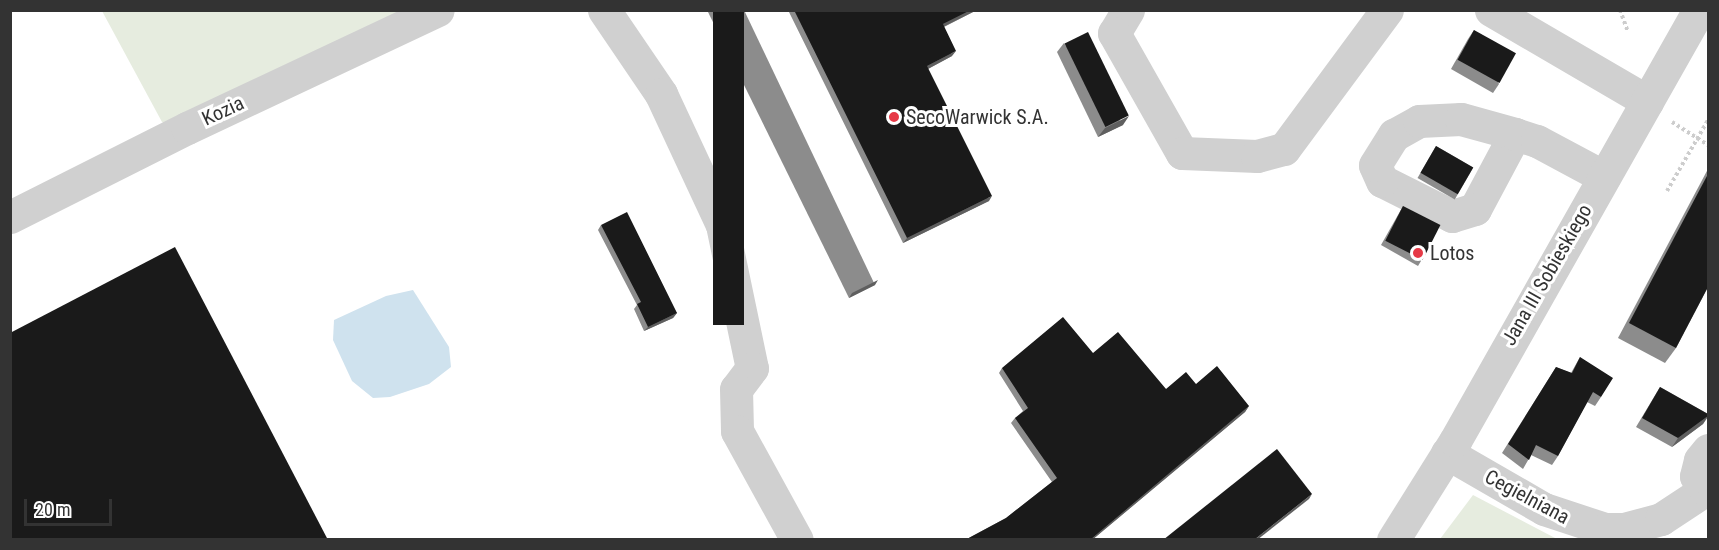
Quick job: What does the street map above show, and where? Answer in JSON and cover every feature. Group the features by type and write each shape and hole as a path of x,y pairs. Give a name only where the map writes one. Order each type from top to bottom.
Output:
{"street":[{"name":"Kozia","path":"10,217 187,128 438,10"},
{"path":"604,10 661,94 722,225 752,368 736,389 737,431 797,540"},
{"path":"1128,10 1114,33 1182,153 1257,156 1284,149 1387,10"},
{"path":"1491,10 1647,101"},
{"name":"Jana III Sobieskiego","path":"1393,540 1447,453 1699,10"},
{"path":"1515,134 1576,159 1604,177"},
{"path":"1707,489 1696,476 1700,460 1708,450"},
{"name":"Cegielniana","path":"1447,453 1551,513 1605,529 1624,529 1661,519 1707,489"}],"path":[{"path":"1620,10 1628,32"},
{"path":"1667,192 1708,120"},
{"path":"1672,122 1708,145"}],"shaded area":[{"path":"102,11 408,11 172,127 162,122"},
{"path":"1473,495 1557,539 1440,539"}],"water":[{"path":"413,290 449,347 451,367 429,384 390,397 373,398 352,381 333,340 334,320 386,296"}],"building":[{"path":"713,10 744,10 744,325 713,325"},
{"name":"SecoWarwick S.A.","path":"794,10 971,10 943,24 956,51 927,66 992,196 907,238"},
{"path":"1474,30 1516,53 1499,83 1458,60"},
{"path":"1088,32 1129,116 1105,127 1065,43"},
{"path":"1436,146 1473,168 1458,194 1420,173"},
{"path":"1708,174 1708,287 1676,348 1629,323"},
{"path":"1403,206 1440,225 1423,260 1385,241"},
{"path":"627,212 677,313 648,327 637,304 641,302 601,225"},
{"path":"175,247 328,540 10,540 10,333"},
{"path":"1063,317 1093,353 1118,332 1166,389 1186,372 1196,384 1217,366 1249,406 1090,540 965,540 1006,518 1057,478 1015,418 1028,408 1002,368"},
{"path":"1580,357 1613,378 1601,397 1593,392 1558,456 1536,445 1529,460 1508,444 1556,367 1572,373"},
{"path":"1660,387 1708,416 1678,438 1642,418"},
{"path":"1277,449 1312,494 1254,540 1163,540"}],"place":[{"name":"SecoWarwick S.A.","path":"894,117"},
{"name":"Lotos","path":"1418,253"}]}
